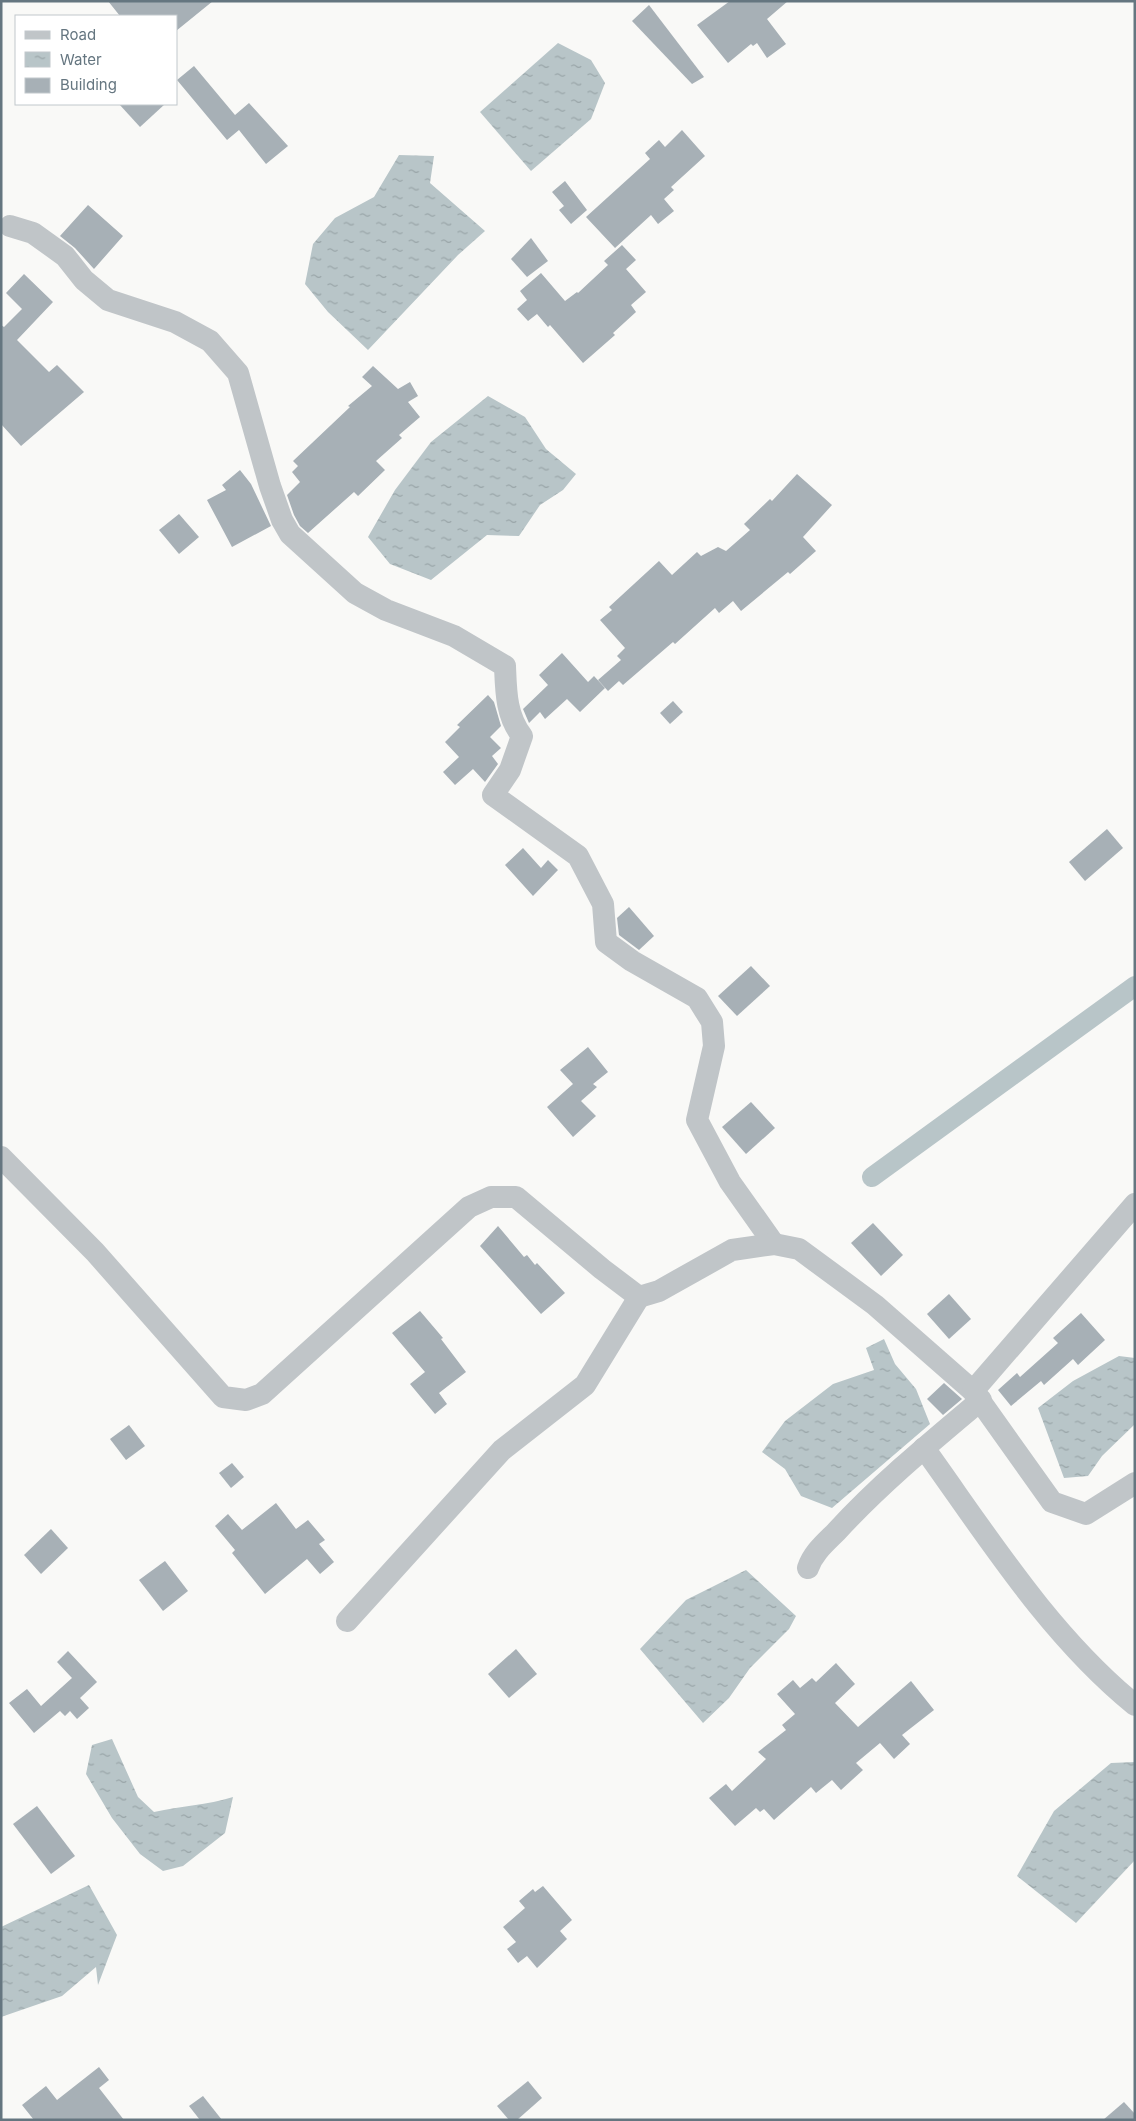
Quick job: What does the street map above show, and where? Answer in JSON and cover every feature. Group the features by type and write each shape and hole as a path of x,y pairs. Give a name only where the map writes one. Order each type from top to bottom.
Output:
{"street":[{"path":"10,226 33,233 65,256 84,280 108,300 175,322 210,341 238,373 273,494 282,520 290,534 355,593 386,610 454,636 505,666 507,700 513,726 522,736 510,770 493,794 578,856 603,904 606,942 632,961 697,998 712,1022 714,1046 698,1120 730,1182 774,1244"},
{"path":"1,1157 95,1252 223,1397 246,1400 262,1394 469,1207 491,1197 516,1196 602,1269 639,1297"},
{"path":"808,1568 811,1558 851,1515 924,1448 977,1395 1135,1204"},
{"path":"347,1621 502,1450 585,1385 639,1297 659,1290 732,1250 774,1244 799,1249 875,1305 977,1395 1024,1466 1052,1502 1086,1514 1135,1483"},
{"path":"924,1448 1027,1592 1105,1680 1135,1705"}],"water":[{"path":"558,43 591,60 605,83 591,119 531,171 480,112"},
{"path":"399,155 434,156 430,183 485,231 458,255 368,350 328,312 305,284 313,244 335,218 374,197"},
{"path":"488,396 525,417 546,449 576,474 563,490 540,505 519,536 487,535 431,580 390,564 368,537 395,490 431,442"},
{"path":"884,1339 895,1364 916,1389 930,1424 832,1508 801,1496 785,1469 762,1452 785,1421 833,1384 874,1370 866,1348"},
{"path":"1119,1356 1135,1358 1135,1424 1102,1456 1088,1476 1064,1478 1038,1408 1073,1381"},
{"path":"746,1570 796,1616 789,1629 750,1668 729,1698 703,1723 640,1649 686,1600"},
{"path":"112,1739 138,1797 154,1812 233,1797 225,1833 183,1866 163,1871 140,1854 112,1818 86,1774 92,1745"},
{"path":"1135,1762 1135,1860 1076,1923 1017,1876 1054,1811 1111,1763"},
{"path":"89,1885 117,1935 98,1985 96,1967 62,1996 1,2017 1,1927"}],"building":[{"path":"108,1 213,1 178,29 178,15 119,15"},
{"path":"730,1 788,1 767,19 786,44 767,58 757,43 753,46 751,44 728,63 697,25"},
{"path":"649,5 704,77 692,84 632,21"},
{"path":"194,66 235,115 249,103 288,146 266,164 239,130 227,140 178,79"},
{"path":"120,105 164,105 140,127"},
{"path":"682,130 705,156 671,187 674,190 664,199 674,211 658,224 651,215 615,248 586,217 650,159 645,153 659,140 665,147"},
{"path":"565,181 587,210 571,224 559,210 564,206 552,192"},
{"path":"88,205 123,236 94,269 75,248 60,236"},
{"path":"531,238 548,261 527,277 511,259"},
{"path":"622,245 636,260 626,269 646,292 631,305 636,312 613,333 615,335 583,363 550,325 548,327 537,314 528,321 517,309 527,300 520,291 541,273 565,301 578,293 608,265 604,261"},
{"path":"24,274 53,302 17,340 49,372 57,365 84,392 21,446 1,424 1,325 4,327 22,309 6,293"},
{"path":"373,366 398,389 410,382 418,396 408,402 420,417 399,435 402,438 376,461 385,470 358,496 354,492 308,533 300,526 287,495 300,482 292,472 298,466 293,461 350,407 348,406 372,386 362,377"},
{"path":"240,470 251,484 271,526 232,547 207,500 226,490 222,485"},
{"path":"797,474 832,505 803,537 816,551 790,574 788,572 741,611 733,601 719,613 715,608 675,644 673,642 623,685 619,681 608,691 598,680 621,660 617,656 625,648 600,620 612,610 609,607 659,561 672,575 697,552 701,556 718,547 726,551 750,530 744,524 770,499 772,501"},
{"path":"179,514 199,537 179,554 159,530"},
{"path":"562,653 588,682 594,676 605,688 580,712 567,699 545,719 540,712 529,723 523,709 548,685 539,675"},
{"path":"488,695 494,702 501,726 490,737 501,748 492,756 498,764 485,782 473,769 455,785 443,772 459,757 445,742 460,727 457,725"},
{"path":"673,701 683,712 670,724 660,713"},
{"path":"1107,829 1123,848 1085,881 1069,862"},
{"path":"523,848 541,868 548,860 558,870 533,896 505,865"},
{"path":"629,907 654,936 639,950 619,935 617,918"},
{"path":"751,966 770,986 737,1016 718,996"},
{"path":"588,1047 608,1072 593,1084 597,1087 581,1101 596,1116 573,1137 547,1107 573,1084 560,1070"},
{"path":"751,1102 775,1128 746,1154 722,1127"},
{"path":"873,1223 903,1255 881,1276 851,1243"},
{"path":"498,1226 524,1257 527,1255 535,1265 537,1263 565,1293 541,1314 480,1246"},
{"path":"949,1294 971,1319 949,1339 927,1314"},
{"path":"420,1311 443,1338 441,1339 466,1372 439,1393 447,1404 435,1414 410,1384 425,1372 392,1333"},
{"path":"1081,1313 1105,1340 1078,1365 1073,1359 1044,1385 1041,1381 1011,1406 998,1390 1017,1373 1020,1377 1058,1343 1053,1338"},
{"path":"944,1383 962,1399 943,1415 927,1399"},
{"path":"129,1425 145,1446 126,1460 110,1439"},
{"path":"232,1463 244,1477 231,1488 219,1473"},
{"path":"276,1503 296,1529 308,1520 325,1540 319,1544 334,1562 320,1574 307,1559 265,1594 232,1553 235,1550 215,1526 228,1514 242,1530"},
{"path":"51,1529 68,1548 41,1574 24,1555"},
{"path":"165,1561 188,1591 163,1611 139,1580"},
{"path":"516,1649 537,1674 509,1698 488,1674"},
{"path":"68,1651 97,1682 80,1698 89,1708 77,1719 70,1711 65,1716 60,1711 34,1733 9,1703 27,1689 41,1706 72,1678 57,1662"},
{"path":"836,1663 855,1684 835,1703 858,1727 911,1681 934,1710 902,1735 910,1744 894,1759 880,1743 856,1763 863,1770 841,1790 832,1780 816,1793 811,1787 774,1820 764,1809 760,1812 756,1808 735,1826 709,1798 726,1784 732,1791 766,1759 758,1752 786,1730 782,1725 795,1714 777,1694 793,1680 800,1688 812,1678 816,1682"},
{"path":"37,1806 75,1856 51,1874 13,1824"},
{"path":"543,1886 572,1920 560,1931 567,1939 537,1968 527,1956 518,1963 507,1949 516,1942 503,1927 525,1908 519,1901 533,1889 535,1892"},
{"path":"99,2067 109,2080 99,2088 124,2120 34,2120 22,2105 46,2086 57,2100"},
{"path":"528,2081 542,2098 517,2120 509,2120 497,2106"},
{"path":"203,2096 222,2120 200,2120 189,2106"},
{"path":"1124,2102 1135,2114 1135,2120 1103,2120"}],"waterway":[{"path":"872,1177 1135,986"}]}
